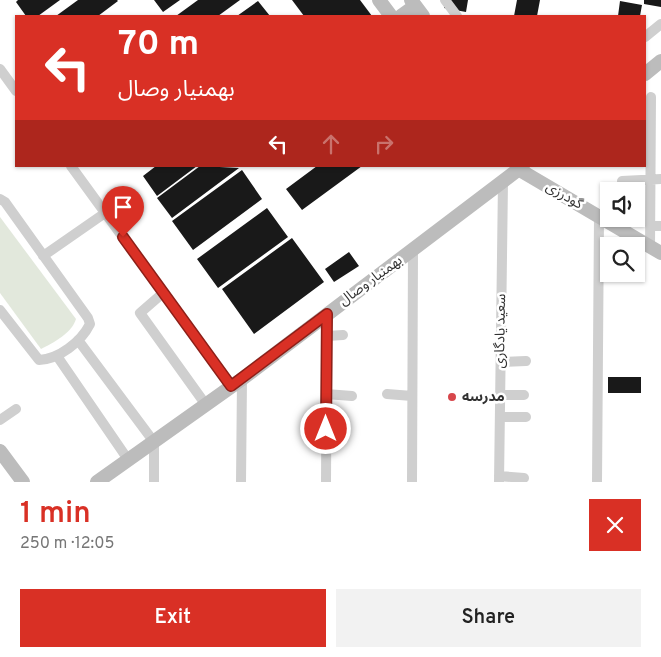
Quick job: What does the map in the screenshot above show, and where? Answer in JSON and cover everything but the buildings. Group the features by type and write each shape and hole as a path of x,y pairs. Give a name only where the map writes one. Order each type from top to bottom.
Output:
{"main road":[{"path":"379,0 390,15"},
{"path":"403,15 416,8"},
{"path":"646,73 661,61"},
{"name":"گودرزی","path":"511,172 599,216 656,250"},
{"name":"بهمنیار وصال","path":"96,482 237,383 413,251 511,172"},
{"path":"0,451 23,482"}],"street":[{"path":"445,0 456,15"},
{"path":"646,36 661,24"},
{"path":"0,69 15,90"},
{"path":"651,97 656,179 656,250"},
{"path":"72,167 163,293 237,383 241,482"},
{"name":"سعید یادگاری","path":"499,479 501,362 511,172"},
{"path":"622,181 656,179"},
{"path":"0,199 5,202 44,256 88,318 90,324 78,340 57,356 49,360 39,360 0,310"},
{"path":"44,256 105,213"},
{"path":"596,482 599,216"},
{"path":"412,482 413,251"},
{"path":"163,293 140,313 206,405"},
{"path":"326,482 327,314"},
{"path":"327,336 343,335"},
{"path":"78,340 154,442 154,482"},
{"path":"57,356 129,460"},
{"path":"501,362 526,361"},
{"path":"326,394 352,396"},
{"path":"387,394 412,396"},
{"path":"500,395 524,396"},
{"path":"0,420 16,409"},
{"path":"500,417 526,417"},
{"path":"499,479 524,478"}],"shaded area":[{"path":"0,217 76,319 71,329 56,341 41,349 0,293"}],"place":[{"name":"مدرسه","path":"452,397"}],"route":[{"path":"123,237 231,386 327,314 326,429"}]}
